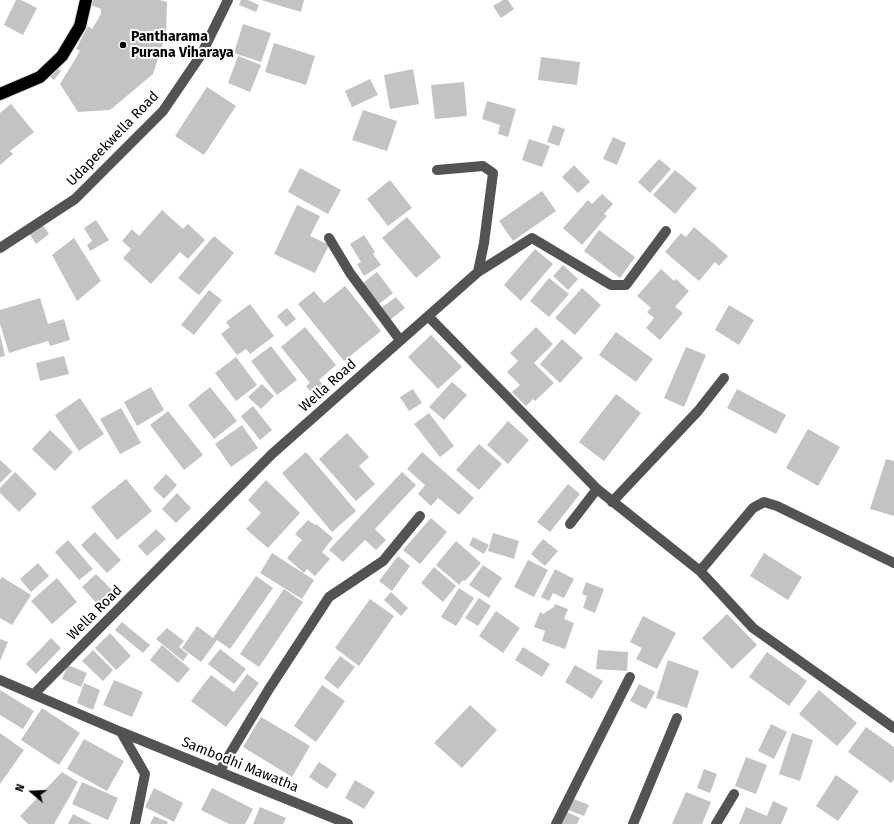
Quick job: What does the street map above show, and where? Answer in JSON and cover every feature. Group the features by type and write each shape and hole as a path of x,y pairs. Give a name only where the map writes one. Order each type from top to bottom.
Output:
{"highway":[{"path":"0,94 40,77 62,56 80,26 86,0"}],"street":[{"name":"Udapeekwella Road","path":"0,248 75,199 163,111 201,55 228,0"},
{"path":"437,170 483,166 493,173 484,243 478,272"},
{"name":"Wella Road","path":"34,694 272,454 478,272 532,238 611,285 626,285 666,231"},
{"path":"329,238 350,273 400,340"},
{"path":"428,316 597,489 700,571 753,628 894,728"},
{"path":"612,502 689,422 724,378"},
{"path":"570,524 597,489"},
{"path":"700,571 753,508 764,502 777,506 894,563"},
{"path":"220,772 269,689 329,597 383,561 420,516"},
{"path":"556,824 630,677"},
{"name":"Sambodhi Mawatha","path":"0,680 121,732 348,824"},
{"path":"634,824 677,718"},
{"path":"121,732 145,774 135,824"},
{"path":"716,824 734,794"}],"building":[{"path":"16,0 21,0 37,8 23,35 4,25"},
{"name":"Pantharama Purana Viharaya","path":"89,0 160,0 167,2 166,34 153,74 110,110 78,112 60,84 80,51 76,49 88,26 92,29 101,14 101,9 88,4"},
{"path":"241,0 248,0 259,5 256,12 239,5"},
{"path":"261,0 304,0 301,12"},
{"path":"503,0 508,0 514,9 501,18 493,6"},
{"path":"243,24 271,33 261,62 234,53"},
{"path":"274,43 315,56 306,85 265,72"},
{"path":"238,56 261,65 250,92 228,83"},
{"path":"541,57 580,62 577,85 538,80"},
{"path":"55,66 61,71 54,80 48,75"},
{"path":"413,69 419,104 390,109 384,75"},
{"path":"370,79 378,95 352,107 345,91"},
{"path":"464,82 467,116 435,119 431,85"},
{"path":"207,87 236,106 204,155 175,136"},
{"path":"487,101 516,109 508,137 498,134 500,125 482,119"},
{"path":"11,104 34,132 10,151 13,154 0,165 0,113"},
{"path":"363,110 397,121 387,151 352,140"},
{"path":"553,125 565,129 559,146 547,142"},
{"path":"613,137 626,143 617,165 603,159"},
{"path":"529,139 550,146 542,167 522,160"},
{"path":"659,159 671,169 650,193 638,182"},
{"path":"574,165 590,182 578,193 562,177"},
{"path":"300,168 341,190 328,214 288,192"},
{"path":"675,170 697,188 675,214 653,195"},
{"path":"390,180 412,208 388,226 367,199"},
{"path":"542,191 556,211 513,241 499,221"},
{"path":"602,194 613,204 604,214 607,216 582,245 563,228 588,200 592,204"},
{"path":"297,205 320,216 310,236 329,245 315,273 274,254"},
{"path":"162,210 183,229 188,224 205,240 188,259 180,252 151,284 123,258 131,249 122,241 132,229 139,236"},
{"path":"407,217 441,257 416,278 382,238"},
{"path":"96,220 109,240 90,251 87,245 92,241 84,228"},
{"path":"42,224 49,234 36,244 29,233"},
{"path":"694,227 728,256 719,266 715,262 699,281 665,252 681,233 686,237"},
{"path":"599,230 635,257 620,278 584,251"},
{"path":"364,235 375,252 373,254 381,265 364,276 357,264 361,262 350,244"},
{"path":"214,236 234,253 199,295 178,278"},
{"path":"74,238 101,281 77,301 52,255"},
{"path":"535,249 553,264 521,301 504,285"},
{"path":"563,265 578,279 568,290 553,276"},
{"path":"661,269 674,281 676,279 689,291 675,307 683,313 660,340 646,328 654,318 647,312 651,308 637,296"},
{"path":"377,272 393,293 379,304 363,283"},
{"path":"549,278 569,294 549,317 530,301"},
{"path":"345,286 381,331 344,361 298,304 314,291 324,303"},
{"path":"582,288 601,305 575,335 555,318"},
{"path":"209,290 222,300 194,335 181,325"},
{"path":"396,297 405,308 390,320 381,308"},
{"path":"40,298 48,324 64,319 70,340 50,346 48,341 9,353 0,324 0,310"},
{"path":"250,304 274,336 250,354 246,349 237,355 221,334 230,327 226,322"},
{"path":"729,305 754,320 739,345 715,330"},
{"path":"287,308 296,319 286,327 277,316"},
{"path":"305,327 336,365 319,380 328,391 318,400 306,386 310,383 281,347"},
{"path":"536,327 553,344 534,363 554,383 535,401 533,399 526,406 512,392 520,385 507,372 518,361 510,353"},
{"path":"616,332 653,359 636,382 599,355"},
{"path":"0,334 5,356 0,357"},
{"path":"431,335 462,367 438,389 408,357"},
{"path":"562,339 583,358 560,383 540,364"},
{"path":"271,346 297,380 277,395 251,361"},
{"path":"686,347 706,355 684,407 664,398"},
{"path":"64,356 69,374 40,381 36,363"},
{"path":"236,357 257,385 236,401 215,373"},
{"path":"452,382 467,395 444,420 429,407"},
{"path":"262,384 274,396 261,409 248,397"},
{"path":"151,387 164,410 137,426 124,402"},
{"path":"210,387 237,421 214,439 188,405"},
{"path":"413,389 422,403 409,411 400,397"},
{"path":"737,389 786,415 776,434 727,408"},
{"path":"616,394 641,413 604,461 579,442"},
{"path":"80,398 104,434 79,451 55,415"},
{"path":"253,406 272,430 260,440 241,416"},
{"path":"121,408 141,443 120,454 100,419"},
{"path":"168,411 203,455 184,470 150,425"},
{"path":"429,413 454,446 440,457 414,424"},
{"path":"508,421 529,440 508,464 487,445"},
{"path":"242,425 258,448 231,467 215,444"},
{"path":"808,429 840,447 818,486 786,468"},
{"path":"50,430 73,452 55,471 32,449"},
{"path":"347,433 369,457 359,466 375,484 356,501 319,459"},
{"path":"479,444 502,464 479,490 456,470"},
{"path":"306,452 356,511 332,532 282,473"},
{"path":"422,452 474,498 459,515 438,498 431,506 418,494 425,485 407,469"},
{"path":"886,459 894,461 894,516 870,509"},
{"path":"0,460 12,471 0,483"},
{"path":"15,472 37,494 19,512 0,493 0,488"},
{"path":"402,472 416,485 375,529 386,540 376,550 365,540 343,562 329,550"},
{"path":"166,474 177,485 164,499 153,488"},
{"path":"126,479 152,511 117,540 91,507"},
{"path":"266,480 300,513 268,548 246,529 261,513 248,500"},
{"path":"568,484 580,494 550,532 537,522"},
{"path":"177,493 191,508 176,523 162,509"},
{"path":"431,518 447,532 420,564 403,550"},
{"path":"308,520 315,525 316,524 333,538 322,552 330,559 315,576 307,569 304,573 287,558 302,540 295,534"},
{"path":"156,529 166,539 147,556 138,546"},
{"path":"95,532 121,560 107,573 81,545"},
{"path":"493,533 519,541 514,559 488,551"},
{"path":"473,537 489,545 484,554 469,545"},
{"path":"543,539 558,551 545,566 531,554"},
{"path":"68,540 93,569 79,580 55,552"},
{"path":"456,541 481,563 465,581 463,580 459,585 436,565"},
{"path":"272,553 314,580 302,599 260,573"},
{"path":"764,553 802,577 788,600 750,576"},
{"path":"398,556 410,566 392,591 379,581"},
{"path":"528,560 548,570 534,597 514,587"},
{"path":"38,563 49,576 31,592 20,579"},
{"path":"483,565 502,578 489,598 469,585"},
{"path":"434,567 456,586 443,602 421,583"},
{"path":"555,569 574,579 564,598 553,593 549,601 541,597"},
{"path":"96,574 114,592 99,606 82,587"},
{"path":"256,576 273,588 230,649 217,640 201,662 182,648 197,626 213,638"},
{"path":"2,577 31,595 12,625 0,618 0,580"},
{"path":"57,578 77,602 52,624 31,601"},
{"path":"586,582 604,589 595,613 583,608 587,596 582,594"},
{"path":"459,588 474,598 456,626 441,617"},
{"path":"284,589 303,602 259,667 240,654"},
{"path":"391,592 408,608 401,616 384,600"},
{"path":"479,598 491,606 478,626 465,618"},
{"path":"370,599 394,616 359,666 335,648"},
{"path":"555,604 568,609 564,619 574,623 565,649 542,641 545,631 534,627 540,612 543,614 554,607"},
{"path":"496,611 520,628 503,653 479,636"},
{"path":"727,614 757,645 732,669 702,638"},
{"path":"643,616 676,633 657,669 636,659 642,648 630,642"},
{"path":"122,622 150,645 143,653 115,630"},
{"path":"167,628 184,641 179,647 188,654 183,661 156,639"},
{"path":"110,633 131,656 116,670 95,648"},
{"path":"51,638 61,648 36,674 26,664"},
{"path":"0,639 8,642 0,661"},
{"path":"162,645 190,669 178,683 150,660"},
{"path":"523,647 550,664 542,677 515,660"},
{"path":"220,649 246,669 234,684 208,664"},
{"path":"93,650 113,670 103,681 82,661"},
{"path":"598,650 628,652 627,671 596,669"},
{"path":"767,652 807,681 789,706 749,677"},
{"path":"340,656 355,667 338,689 324,678"},
{"path":"668,660 699,671 687,708 656,698"},
{"path":"68,665 87,673 81,687 62,679"},
{"path":"575,665 603,681 592,699 565,682"},
{"path":"247,674 259,683 226,727 191,701 211,675 234,692"},
{"path":"114,680 143,692 132,717 103,705"},
{"path":"84,683 100,690 93,710 77,703"},
{"path":"639,684 655,692 646,709 630,701"},
{"path":"322,685 345,701 316,742 294,726"},
{"path":"0,690 34,711 23,729 0,715"},
{"path":"819,690 857,723 837,746 799,714"},
{"path":"470,705 497,730 462,768 434,743"},
{"path":"42,708 80,733 59,765 21,740"},
{"path":"261,717 310,746 292,777 243,747"},
{"path":"771,724 787,732 774,759 758,751"},
{"path":"866,727 894,747 894,779 891,783 848,752"},
{"path":"0,733 24,750 0,784"},
{"path":"792,733 813,740 800,781 779,774"},
{"path":"84,739 124,761 107,791 67,769"},
{"path":"746,757 767,765 756,794 735,786"},
{"path":"319,762 337,774 327,789 309,777"},
{"path":"704,769 717,774 710,793 697,788"},
{"path":"62,772 78,782 54,824 28,824 20,816"},
{"path":"836,775 859,791 838,821 816,806"},
{"path":"355,780 375,792 364,809 345,798"},
{"path":"82,782 118,798 108,820 72,804"},
{"path":"154,788 183,803 174,822 145,807"},
{"path":"212,788 253,809 245,824 229,824 201,810"},
{"path":"686,792 711,802 702,824 672,824"},
{"path":"571,798 589,805 584,816 566,809"},
{"path":"773,801 788,808 781,824 739,824 746,807 767,816"},
{"path":"260,807 286,818 283,824 253,824"},
{"path":"565,811 580,818 577,824 559,824"},
{"path":"73,814 92,824 68,824"},
{"path":"154,816 168,822 167,824 150,824"}],"place":[{"name":"Pantharama Purana Viharaya","path":"123,45"}]}
